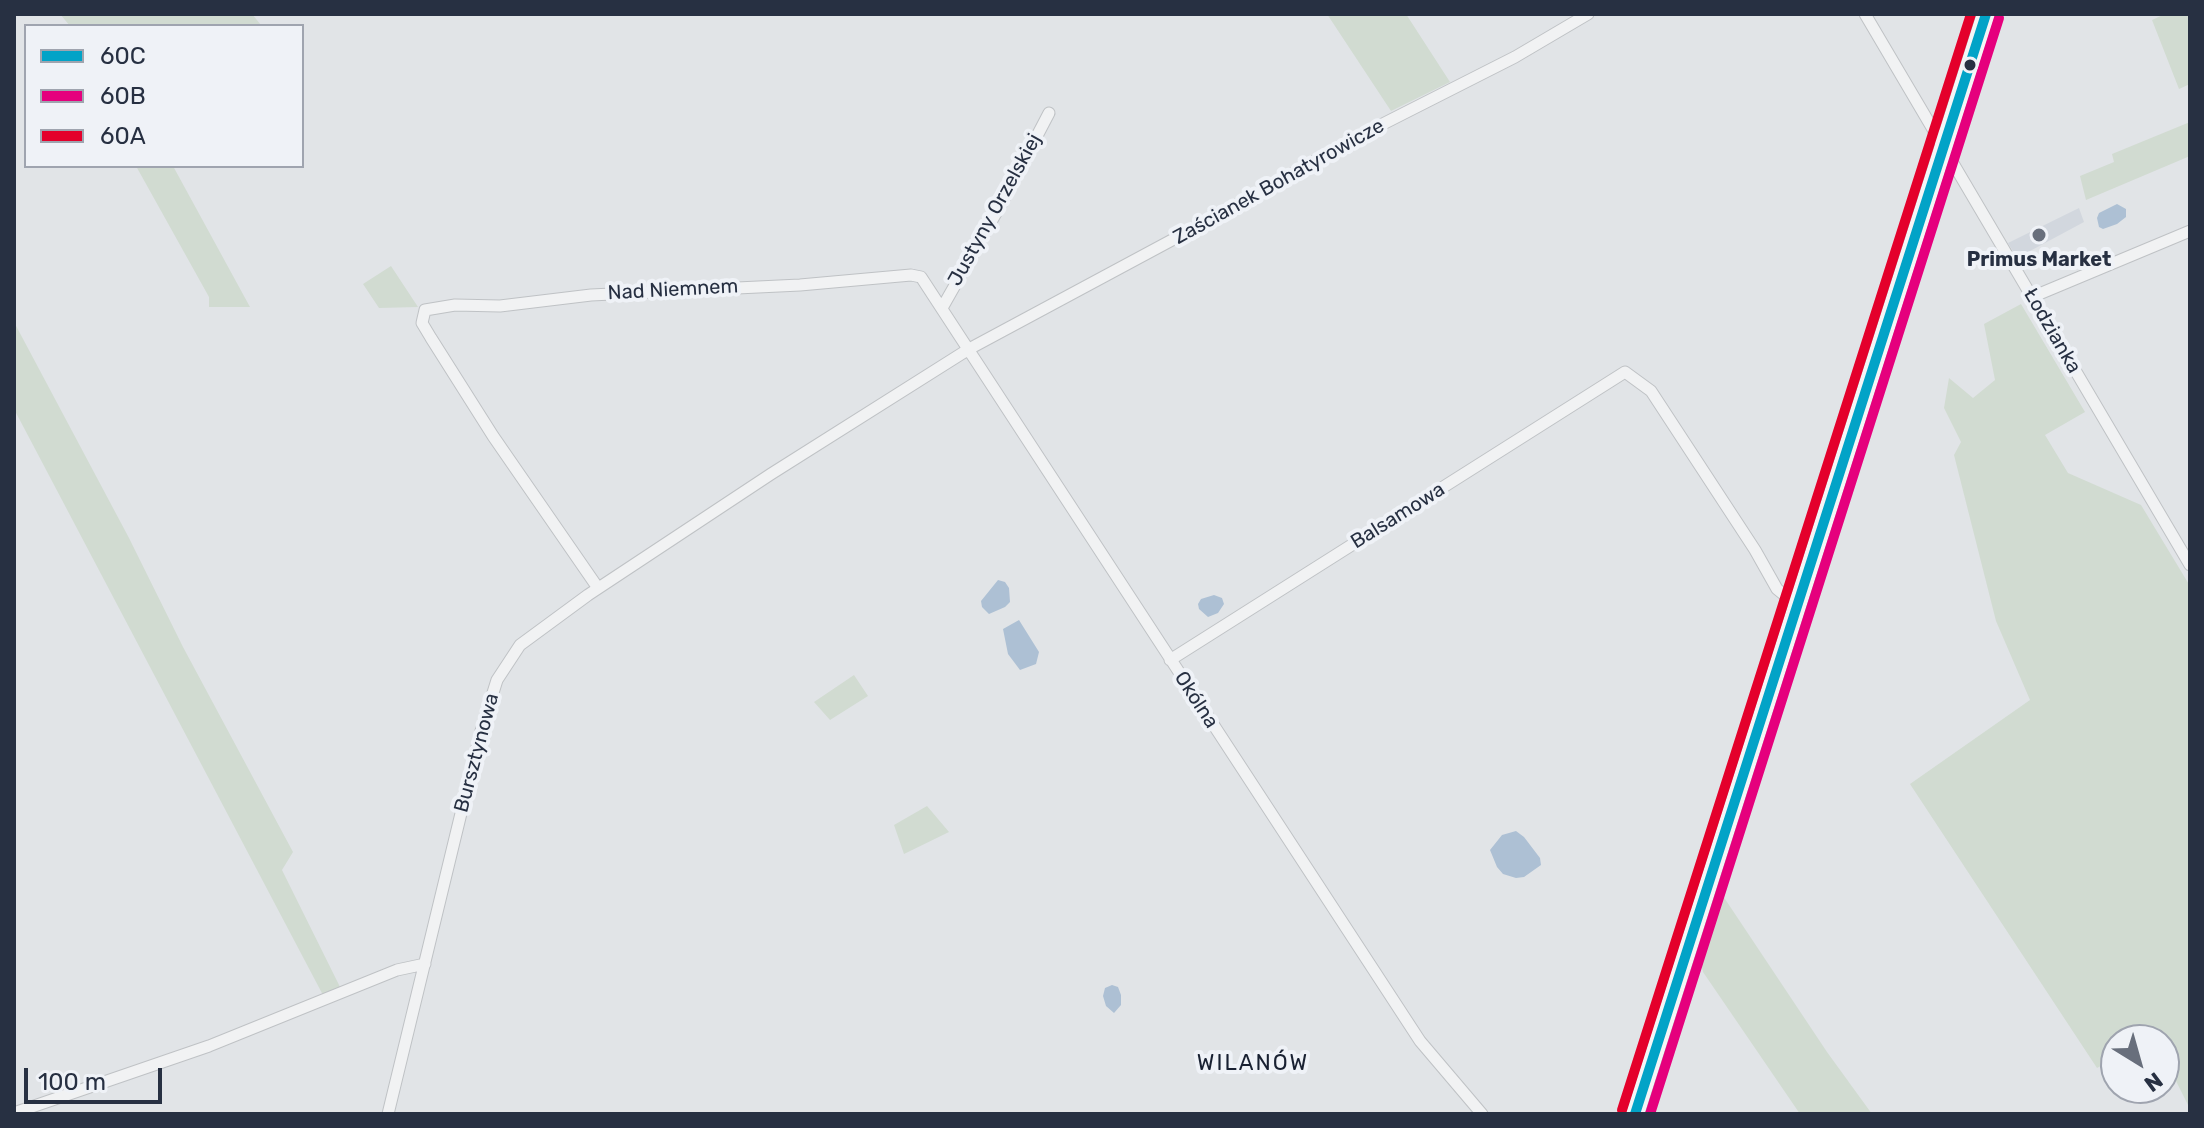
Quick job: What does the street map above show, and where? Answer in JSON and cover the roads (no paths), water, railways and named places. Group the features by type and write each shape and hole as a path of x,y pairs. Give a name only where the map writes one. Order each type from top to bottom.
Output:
{"main road":[{"path":"1635,1114 1986,14"}],"street":[{"name":"Zaścianek Bohatyrowicze","path":"969,349 1369,131 1515,57 1588,14"},
{"name":"Łodzianka","path":"1865,14 2190,565"},
{"name":"Justyny Orzelskiej","path":"942,308 1049,113"},
{"path":"2032,297 2190,231"},
{"name":"Nad Niemnem","path":"598,588 493,436 431,338 422,323 425,310 455,305 500,306 605,294 787,286 911,275 921,277"},
{"name":"Okólna","path":"921,277 1420,1041 1482,1114"},
{"name":"Bursztynowa","path":"388,1114 470,770 497,680 520,645 598,588 801,454 969,349"},
{"name":"Balsamowa","path":"1170,660 1625,372 1651,391 1777,589 1798,606"},
{"path":"14,1113 196,1051 397,970 425,964"}],"water":[{"path":"2117,204 2126,209 2126,217 2117,224 2103,229 2099,227 2099,213"},
{"path":"998,580 1005,582 1009,588 1010,602 989,614 981,601"},
{"path":"1214,595 1222,598 1224,604 1218,613 1208,617 1198,604 1201,599"},
{"path":"1019,620 1039,652 1036,664 1020,670 1008,654 1003,629"},
{"path":"1516,831 1540,858 1541,865 1524,877 1516,878 1503,874 1490,850 1502,835"},
{"path":"1112,985 1118,987 1121,995 1121,1005 1114,1013 1106,1006 1103,996 1105,988"}],"place":[{"name":"Primus Market","path":"2039,235"}],"district":[{"name":"WILANÓW","path":"1253,1064"}]}
